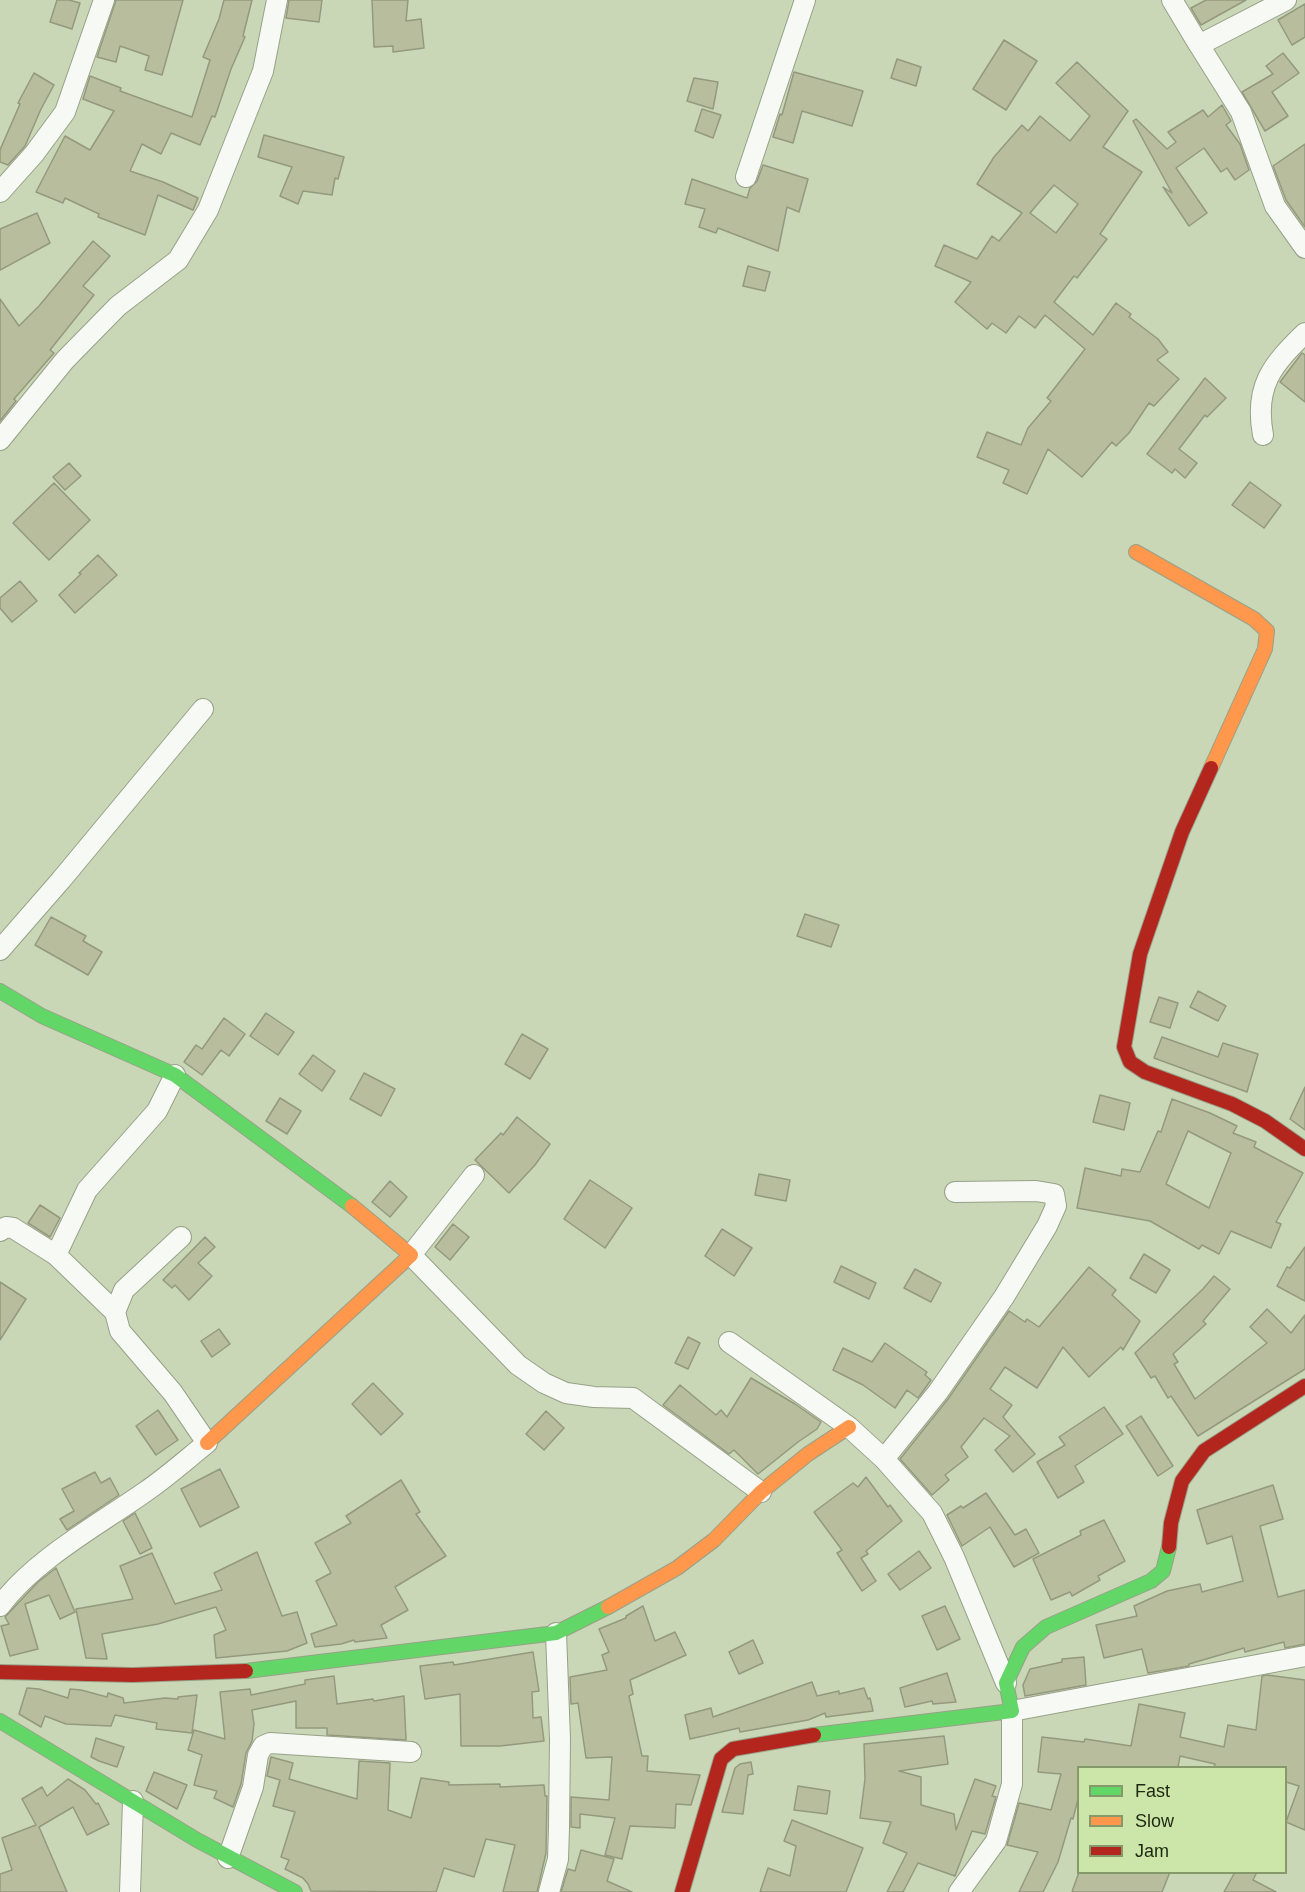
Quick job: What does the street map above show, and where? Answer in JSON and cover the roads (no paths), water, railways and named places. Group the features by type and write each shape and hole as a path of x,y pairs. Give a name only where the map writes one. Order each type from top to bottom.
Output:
{"street":[{"path":"0,192 34,154 65,112 104,0"},
{"path":"0,440 64,360 118,306 178,260 208,210 263,71 277,0"},
{"path":"746,177 805,0"},
{"path":"1172,0 1241,112 1275,206 1305,248"},
{"path":"1199,45 1286,0"},
{"path":"1263,435 1259,417 1260,399 1266,383 1280,358 1305,333"},
{"path":"1136,552 1254,619 1267,631 1265,649 1182,832 1140,954 1124,1047 1130,1062 1145,1072 1232,1104 1266,1121 1305,1149"},
{"path":"0,950 203,709"},
{"path":"0,992 42,1016 175,1075 338,1194 411,1255 519,1365 544,1383 566,1393 594,1397 633,1398 761,1492"},
{"path":"56,1255 87,1190 157,1111 175,1075"},
{"path":"0,1606 12,1590 65,1547 148,1490 207,1443 411,1255 474,1175"},
{"path":"884,1459 938,1392 1004,1297 1047,1226 1056,1206 1054,1194 1036,1191 955,1192"},
{"path":"0,1231 6,1227 13,1228 56,1255 114,1312 120,1331 173,1393 207,1443"},
{"path":"114,1312 124,1290 182,1237"},
{"path":"729,1342 849,1427 884,1459 932,1513 954,1557 1006,1683 1012,1711 1012,1784 996,1842 959,1892"},
{"path":"1006,1683 1023,1647 1046,1627 1151,1581 1163,1570 1169,1554 1171,1523 1182,1481 1204,1451 1305,1386"},
{"path":"0,1672 133,1675 234,1673 556,1633 621,1601 677,1568 714,1540 761,1492 808,1454 849,1427"},
{"path":"549,1892 558,1859 559,1828 560,1739 556,1633"},
{"path":"682,1892 722,1759 733,1749 828,1732 1012,1711 1305,1656"},
{"path":"0,1721 228,1858 296,1892"},
{"path":"228,1858 253,1787 258,1755 263,1746 270,1743 411,1752"},
{"path":"130,1892 133,1801"}]}
